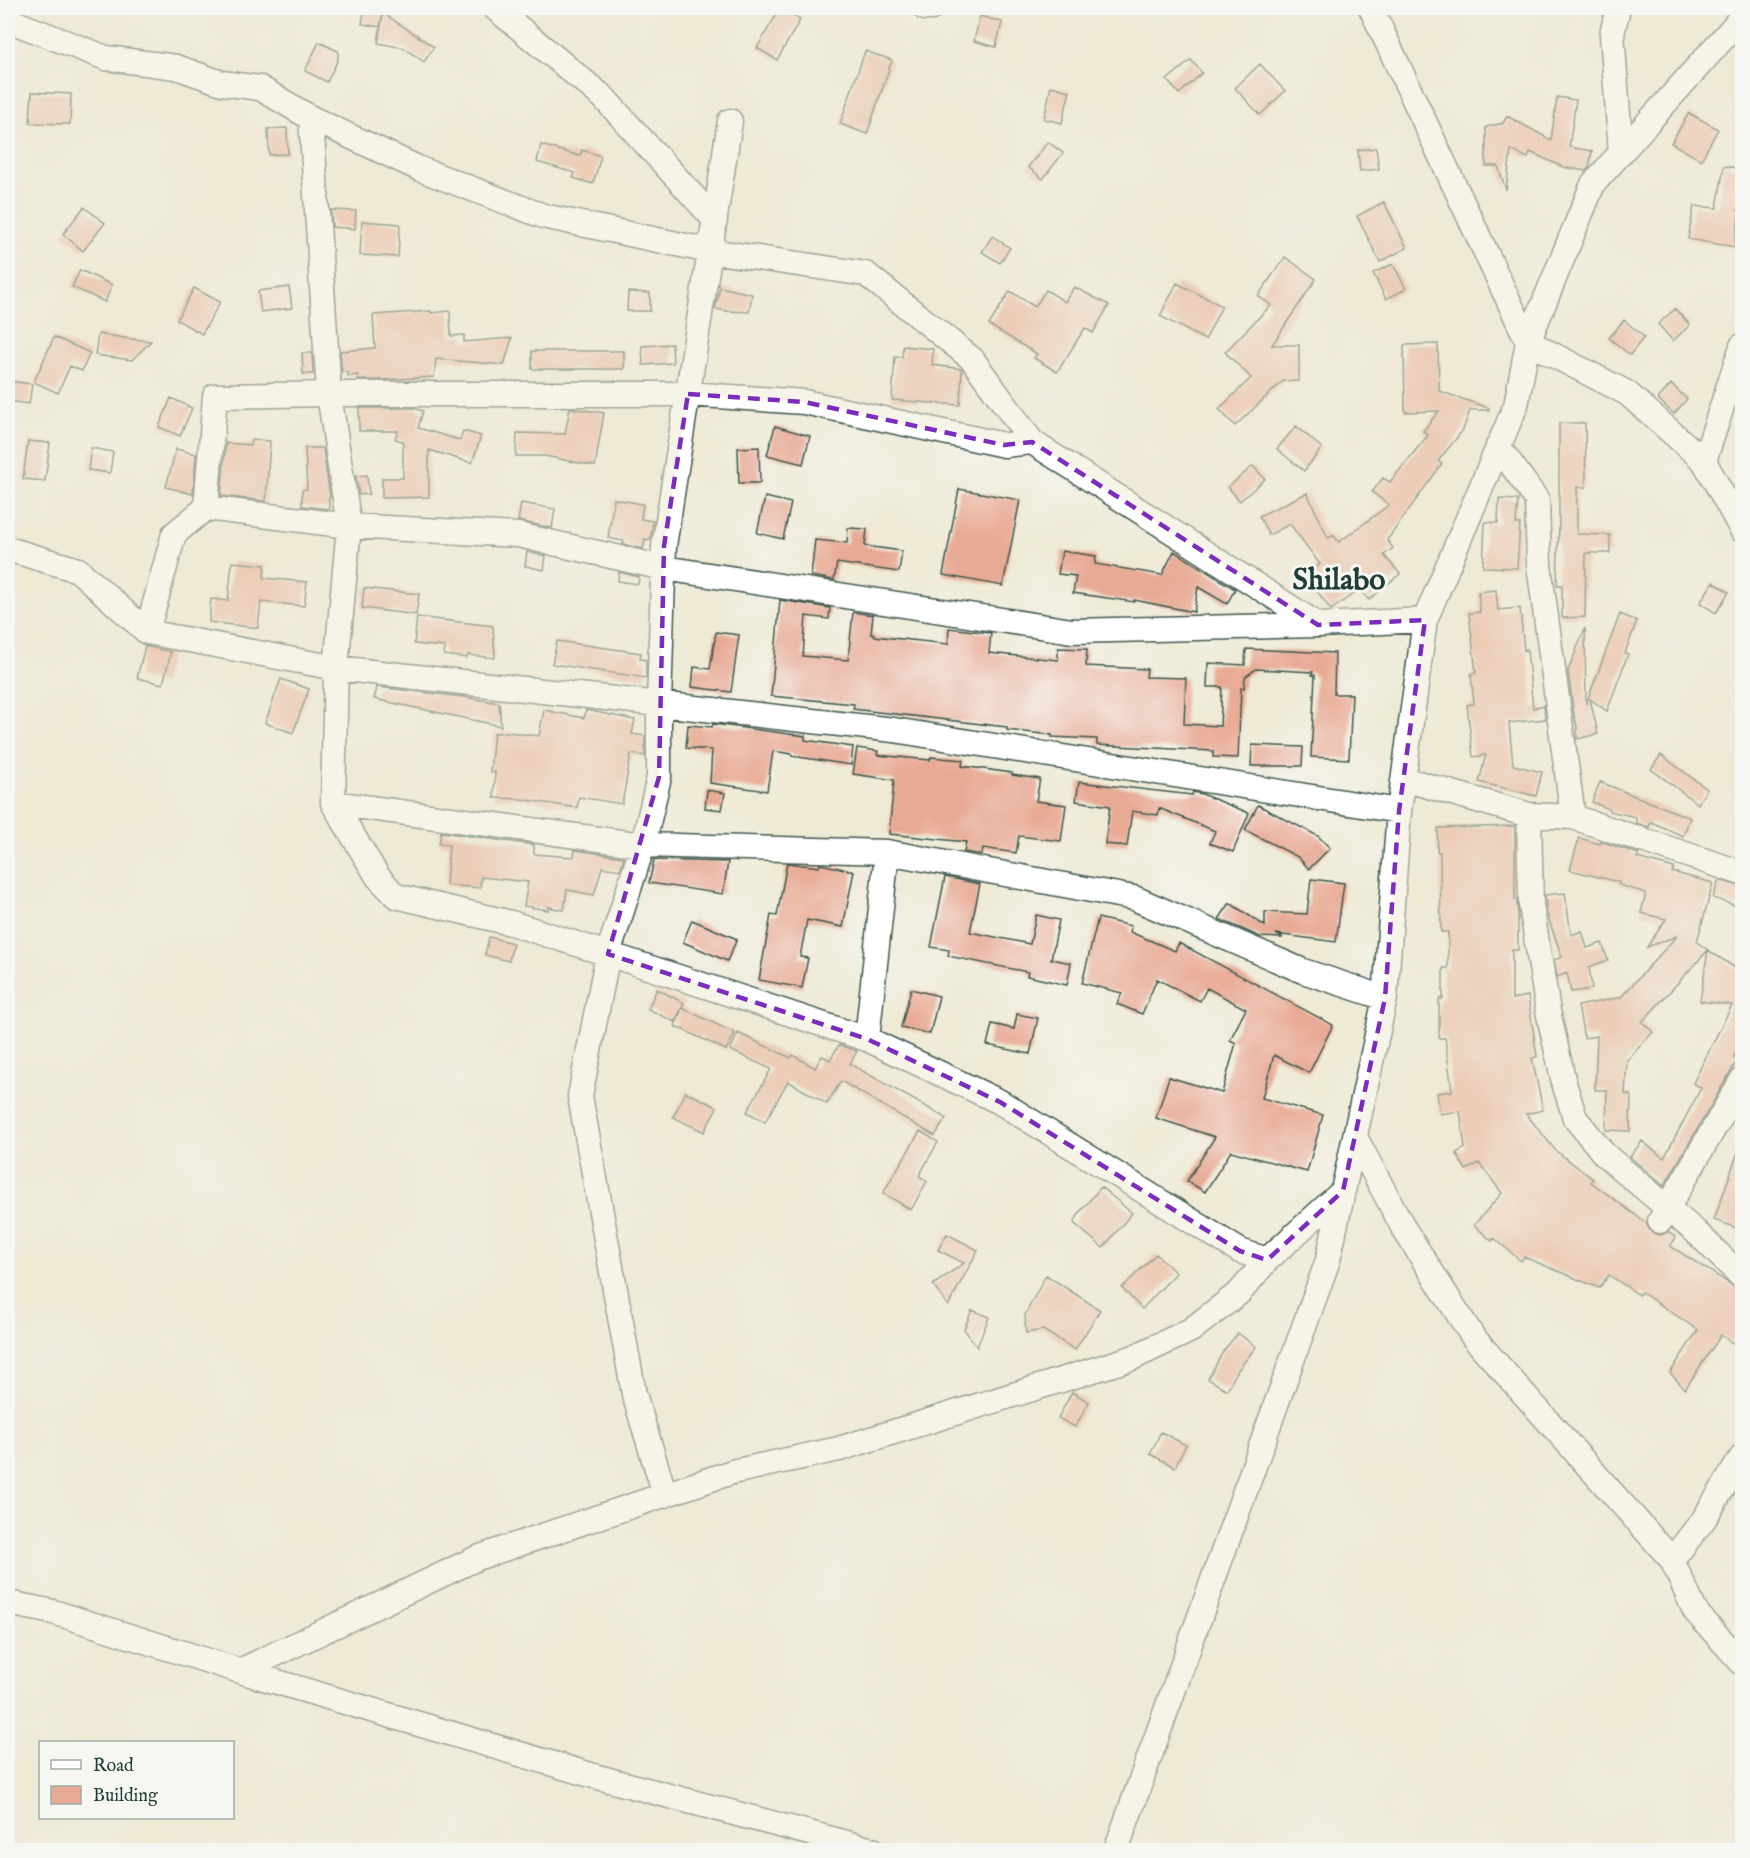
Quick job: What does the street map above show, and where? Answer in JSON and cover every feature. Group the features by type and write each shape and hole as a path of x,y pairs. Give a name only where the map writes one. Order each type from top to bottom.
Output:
{"street":[{"path":"495,8 604,98 715,220"},
{"path":"925,8 931,8"},
{"path":"1371,8 1528,342 1627,393 1704,461 1743,530"},
{"path":"1618,8 1612,34 1621,153"},
{"path":"1116,1851 1328,1260 1385,998 1399,811 1425,620 1516,405 1528,342 1593,184 1736,25 1743,14"},
{"path":"8,20 106,58 176,67 222,83 260,88 311,118 420,169 543,216 710,251 866,274 972,358 1032,442 1318,626"},
{"path":"311,118 329,394 349,526 336,668 333,803 378,877 396,896 511,923 867,1039 1000,1102 1240,1251 1267,1260"},
{"path":"665,1495 634,1394 580,1096 608,954 643,845 659,777 664,546 730,121"},
{"path":"1704,461 1743,346"},
{"path":"206,508 215,396 688,394 804,402 1004,445 1032,442"},
{"path":"1498,446 1537,500 1539,565 1573,817"},
{"path":"147,632 174,534 206,508 349,526 518,535 664,568 1072,631 1318,626 1425,620"},
{"path":"8,549 78,570 147,632 336,668 894,730 1399,811"},
{"path":"1404,779 1529,814 1573,817 1743,873"},
{"path":"333,803 643,845 887,852 1134,898 1303,971 1385,998"},
{"path":"1529,814 1532,905 1537,940 1548,1011 1564,1083 1575,1118 1605,1155 1664,1214 1743,1277"},
{"path":"867,1039 887,852"},
{"path":"1664,1214 1743,1080"},
{"path":"1355,1137 1404,1229 1473,1337 1672,1560 1695,1611 1743,1664"},
{"path":"240,1671 477,1558 732,1472 839,1449 1132,1358 1191,1330 1239,1292 1267,1260 1343,1191"},
{"path":"1672,1560 1704,1520 1743,1457"},
{"path":"8,1604 53,1612 240,1671 594,1776 873,1851"}],"highlighted area":[{"path":"688,394 804,402 1004,445 1032,442 1318,625 1425,620 1399,811 1385,998 1343,1191 1267,1260 1240,1251 1000,1102 867,1039 608,954 659,777 664,546"}],"building":[{"path":"365,8 384,8 380,27 362,24"},
{"path":"780,8 800,20 777,60 757,48"},
{"path":"383,13 434,47 424,62 404,48 378,43"},
{"path":"980,16 1002,22 996,47 974,41"},
{"path":"319,42 338,51 338,59 327,82 305,71"},
{"path":"865,51 892,60 867,134 840,124"},
{"path":"1191,60 1202,73 1179,94 1167,80"},
{"path":"1260,64 1285,91 1260,115 1235,88"},
{"path":"1051,86 1070,91 1062,123 1044,119"},
{"path":"32,92 71,94 70,124 30,123"},
{"path":"1557,97 1576,100 1569,147 1592,151 1589,168 1586,171 1563,167 1530,152 1528,158 1511,150 1506,190 1498,166 1486,166 1486,127 1503,123 1507,116 1551,140"},
{"path":"1689,113 1718,129 1701,160 1671,143"},
{"path":"287,128 288,154 269,155 268,129"},
{"path":"1048,142 1063,153 1043,179 1028,167"},
{"path":"541,145 580,156 582,150 601,156 593,184 573,178 575,173 537,162"},
{"path":"1376,148 1379,169 1360,171 1358,150"},
{"path":"1724,166 1743,169 1743,185 1738,211 1740,212 1734,247 1688,239 1694,206 1717,208"},
{"path":"1384,202 1407,248 1380,262 1357,216"},
{"path":"84,207 105,223 83,251 63,234"},
{"path":"331,210 356,211 355,229 332,227"},
{"path":"362,221 400,224 398,257 360,255"},
{"path":"992,236 1010,248 1000,263 982,252"},
{"path":"1285,257 1316,279 1272,345 1299,345 1299,381 1283,381 1235,426 1219,409 1251,378 1225,352 1271,305 1258,296"},
{"path":"1393,264 1406,289 1386,299 1373,273"},
{"path":"80,270 112,285 105,302 72,287"},
{"path":"1177,283 1222,306 1205,340 1160,316"},
{"path":"289,287 292,308 261,312 258,291"},
{"path":"720,287 752,294 749,312 715,309"},
{"path":"1074,287 1109,305 1093,333 1085,328 1057,372 1034,358 1037,354 989,325 1010,291 1035,307 1046,290 1065,302"},
{"path":"194,288 220,302 202,334 177,320"},
{"path":"628,292 650,293 650,311 627,311"},
{"path":"1675,309 1690,325 1673,341 1658,324"},
{"path":"431,311 431,313 450,311 451,336 464,335 464,342 512,338 504,365 436,359 434,377 381,380 358,380 358,375 348,376 348,372 342,372 340,351 375,348 373,315"},
{"path":"1624,320 1644,337 1630,355 1609,338"},
{"path":"98,334 151,341 132,360 95,355"},
{"path":"54,337 90,353 82,371 70,366 58,393 34,382"},
{"path":"672,344 673,363 643,365 642,346"},
{"path":"1438,344 1439,391 1489,408 1489,410 1470,410 1463,430 1438,461 1442,464 1387,540 1393,548 1384,555 1400,574 1369,600 1360,589 1331,610 1305,575 1320,564 1290,524 1269,535 1259,516 1307,493 1328,538 1333,535 1339,542 1389,505 1372,492 1383,478 1390,482 1428,435 1423,431 1439,411 1405,412 1404,345"},
{"path":"903,346 933,349 932,365 962,369 960,405 892,400 895,357 902,357"},
{"path":"532,351 624,351 624,369 532,369"},
{"path":"302,353 312,353 313,374 303,374"},
{"path":"8,381 32,384 29,404 8,401"},
{"path":"1671,384 1687,399 1674,414 1658,399"},
{"path":"171,398 192,408 180,436 159,427"},
{"path":"359,408 414,408 423,411 418,428 460,440 463,431 481,436 472,463 429,450 429,497 382,498 382,478 403,478 403,441 395,439 398,431 359,431"},
{"path":"570,408 604,413 595,466 545,456 516,456 517,433 565,434"},
{"path":"1559,423 1585,423 1586,487 1577,487 1577,534 1610,535 1610,553 1586,553 1585,617 1562,618 1562,585 1557,585"},
{"path":"775,426 810,436 803,464 767,455"},
{"path":"1296,426 1322,448 1304,471 1277,449"},
{"path":"251,440 270,441 266,501 221,496 226,443 250,445"},
{"path":"28,441 50,443 45,481 23,479"},
{"path":"759,447 760,483 739,483 738,448"},
{"path":"91,448 113,452 110,473 88,470"},
{"path":"305,448 323,448 330,497 329,509 302,506 302,490 307,489"},
{"path":"176,449 196,454 193,494 166,487"},
{"path":"1253,466 1265,479 1240,501 1228,487"},
{"path":"367,475 369,494 359,495 356,476"},
{"path":"959,489 1020,500 1003,586 943,575"},
{"path":"765,497 791,503 783,539 757,533"},
{"path":"614,499 643,504 641,519 653,521 650,540 645,539 643,549 623,544 624,541 608,538"},
{"path":"1499,499 1518,500 1516,524 1520,524 1517,568 1483,567 1485,522 1498,523"},
{"path":"521,503 555,509 552,528 518,521"},
{"path":"848,528 867,529 865,546 902,551 899,572 837,563 834,580 811,576 815,540 847,543"},
{"path":"1062,551 1096,556 1095,564 1162,575 1174,551 1235,589 1227,604 1198,587 1194,612 1134,600 1134,602 1073,593 1076,576 1058,574"},
{"path":"527,552 546,556 544,570 525,566"},
{"path":"232,562 265,565 264,578 307,582 304,606 261,602 258,628 209,622 211,599 228,601"},
{"path":"619,572 639,577 638,584 618,581"},
{"path":"1713,582 1729,592 1716,613 1700,603"},
{"path":"364,588 419,594 416,615 362,608"},
{"path":"1496,590 1498,610 1520,608 1533,708 1544,705 1545,719 1509,723 1513,765 1542,772 1536,796 1479,782 1486,755 1473,757 1467,705 1474,704 1471,674 1476,673 1469,613 1480,612 1478,592"},
{"path":"780,600 830,608 829,619 806,616 803,656 848,660 853,612 873,615 871,634 875,634 874,636 948,644 949,628 991,633 989,653 1058,660 1058,648 1087,649 1086,666 1147,669 1146,677 1186,678 1184,724 1220,726 1222,687 1207,687 1208,663 1245,665 1246,649 1335,653 1334,694 1352,694 1349,759 1311,757 1315,675 1312,675 1313,672 1256,669 1245,677 1244,688 1241,688 1238,758 1213,757 1213,751 1097,745 1097,739 1052,737 1052,735 1007,730 1007,727 853,709 854,704 771,696"},
{"path":"1620,614 1637,621 1625,653 1628,654 1607,711 1590,699 1598,734 1577,739 1568,671 1585,628 1586,704"},
{"path":"417,617 493,626 495,658 444,655 445,647 414,644"},
{"path":"716,632 739,635 731,692 692,687 694,667 710,669"},
{"path":"557,641 641,653 640,659 646,660 646,678 552,664"},
{"path":"145,646 171,652 163,684 137,678"},
{"path":"281,679 309,689 293,733 265,723"},
{"path":"377,687 499,703 501,726 374,699"},
{"path":"544,710 584,718 586,710 635,720 632,734 645,736 645,756 631,754 622,804 579,797 577,808 521,799 494,798 495,772 490,772 494,733 508,732 539,736"},
{"path":"713,724 805,736 805,740 853,747 851,765 773,751 767,791 710,783 712,750 686,748 688,725 712,727"},
{"path":"1252,745 1303,747 1302,766 1251,766"},
{"path":"857,748 878,751 877,755 930,760 931,757 963,760 962,766 1040,779 1036,801 1066,805 1061,841 1019,836 1016,853 983,848 982,855 964,852 966,842 889,834 894,780 853,774"},
{"path":"1661,755 1707,789 1698,804 1651,769"},
{"path":"1079,782 1192,795 1193,792 1249,813 1233,852 1210,843 1215,831 1159,808 1158,815 1132,811 1127,846 1105,844 1110,806 1076,801"},
{"path":"1600,782 1690,818 1683,836 1651,822 1649,827 1636,823 1636,817 1609,811 1592,802"},
{"path":"707,790 725,793 722,810 705,808"},
{"path":"1258,805 1318,836 1330,848 1309,869 1298,857 1245,830"},
{"path":"1515,826 1518,950 1512,950 1512,999 1528,996 1537,1057 1532,1058 1543,1110 1526,1114 1556,1151 1593,1179 1591,1182 1646,1223 1652,1233 1661,1235 1668,1232 1676,1238 1670,1246 1743,1292 1743,1350 1721,1335 1685,1389 1670,1373 1698,1330 1641,1292 1639,1295 1609,1275 1599,1288 1524,1257 1521,1261 1494,1238 1492,1241 1474,1225 1502,1193 1479,1163 1466,1170 1456,1153 1465,1148 1460,1111 1440,1114 1437,1093 1452,1091 1445,1038 1439,1038 1439,999 1443,999 1443,968 1448,968 1448,932 1441,932 1438,828"},
{"path":"441,832 534,845 534,854 572,857 575,850 624,857 620,870 602,867 594,895 567,890 564,910 548,907 548,910 524,906 528,882 481,877 480,888 446,885 449,845 439,844"},
{"path":"1579,838 1600,844 1600,841 1639,854 1637,858 1674,868 1672,872 1713,883 1697,942 1708,950 1642,1022 1653,1032 1627,1060 1625,1094 1631,1095 1630,1131 1606,1130 1607,1090 1595,1090 1597,1036 1584,1038 1578,1006 1621,997 1677,936 1647,947 1666,919 1641,913 1646,893 1619,885 1619,882 1570,870"},
{"path":"654,860 728,862 723,894 649,883"},
{"path":"787,863 819,867 820,864 854,871 843,927 807,920 800,957 808,958 802,988 759,980 771,915 777,916"},
{"path":"945,877 980,884 970,932 1030,944 1036,915 1059,920 1051,959 1071,963 1067,985 1027,976 1028,972 948,956 949,950 931,947"},
{"path":"1311,879 1344,883 1336,942 1276,934 1283,938 1260,937 1219,919 1230,903 1265,926 1265,912 1307,914"},
{"path":"1719,880 1743,887 1743,908 1713,898"},
{"path":"1565,893 1571,935 1582,931 1587,948 1602,943 1608,960 1589,967 1592,989 1571,992 1567,973 1557,977 1554,960 1562,957 1547,914 1545,895"},
{"path":"1098,918 1131,926 1130,932 1175,951 1179,943 1333,1025 1309,1073 1274,1055 1262,1098 1323,1115 1307,1172 1231,1151 1205,1192 1187,1181 1215,1137 1156,1118 1169,1077 1222,1093 1236,1043 1230,1040 1246,1009 1207,988 1200,1001 1157,979 1142,1014 1117,1004 1122,993 1082,983"},
{"path":"692,920 737,939 727,961 683,942"},
{"path":"489,937 513,943 509,961 485,955"},
{"path":"1708,950 1743,973 1743,1040 1733,1058 1737,1060 1730,1073 1664,1186 1630,1157 1642,1141 1664,1158 1701,1088 1693,1083 1732,1005 1700,1001"},
{"path":"657,989 684,1003 675,1022 648,1009"},
{"path":"911,989 939,996 930,1034 901,1027"},
{"path":"682,1008 735,1033 726,1050 675,1026"},
{"path":"1017,1014 1038,1018 1030,1054 987,1045 992,1024 1014,1029"},
{"path":"738,1033 791,1058 793,1055 815,1068 822,1056 830,1060 839,1045 857,1051 850,1064 946,1118 935,1136 841,1081 827,1104 788,1081 765,1122 747,1112 771,1069 730,1050"},
{"path":"686,1092 717,1107 704,1132 673,1117"},
{"path":"920,1131 938,1142 919,1176 927,1181 911,1210 883,1193"},
{"path":"1740,1146 1743,1146 1743,1230 1714,1220"},
{"path":"1101,1187 1132,1213 1103,1248 1074,1223 1080,1212"},
{"path":"947,1234 978,1250 948,1306 933,1285 964,1263 938,1250"},
{"path":"1156,1254 1176,1273 1142,1309 1122,1288"},
{"path":"1046,1275 1100,1310 1075,1350 1043,1330 1026,1333 1025,1315"},
{"path":"972,1310 989,1317 977,1347 964,1329"},
{"path":"1238,1333 1256,1347 1238,1370 1227,1390 1208,1379 1224,1350"},
{"path":"1072,1392 1089,1402 1075,1427 1058,1418"},
{"path":"1161,1432 1186,1445 1175,1467 1150,1454"}],"district":[{"name":"Shilabo","path":"1339,579"}]}
